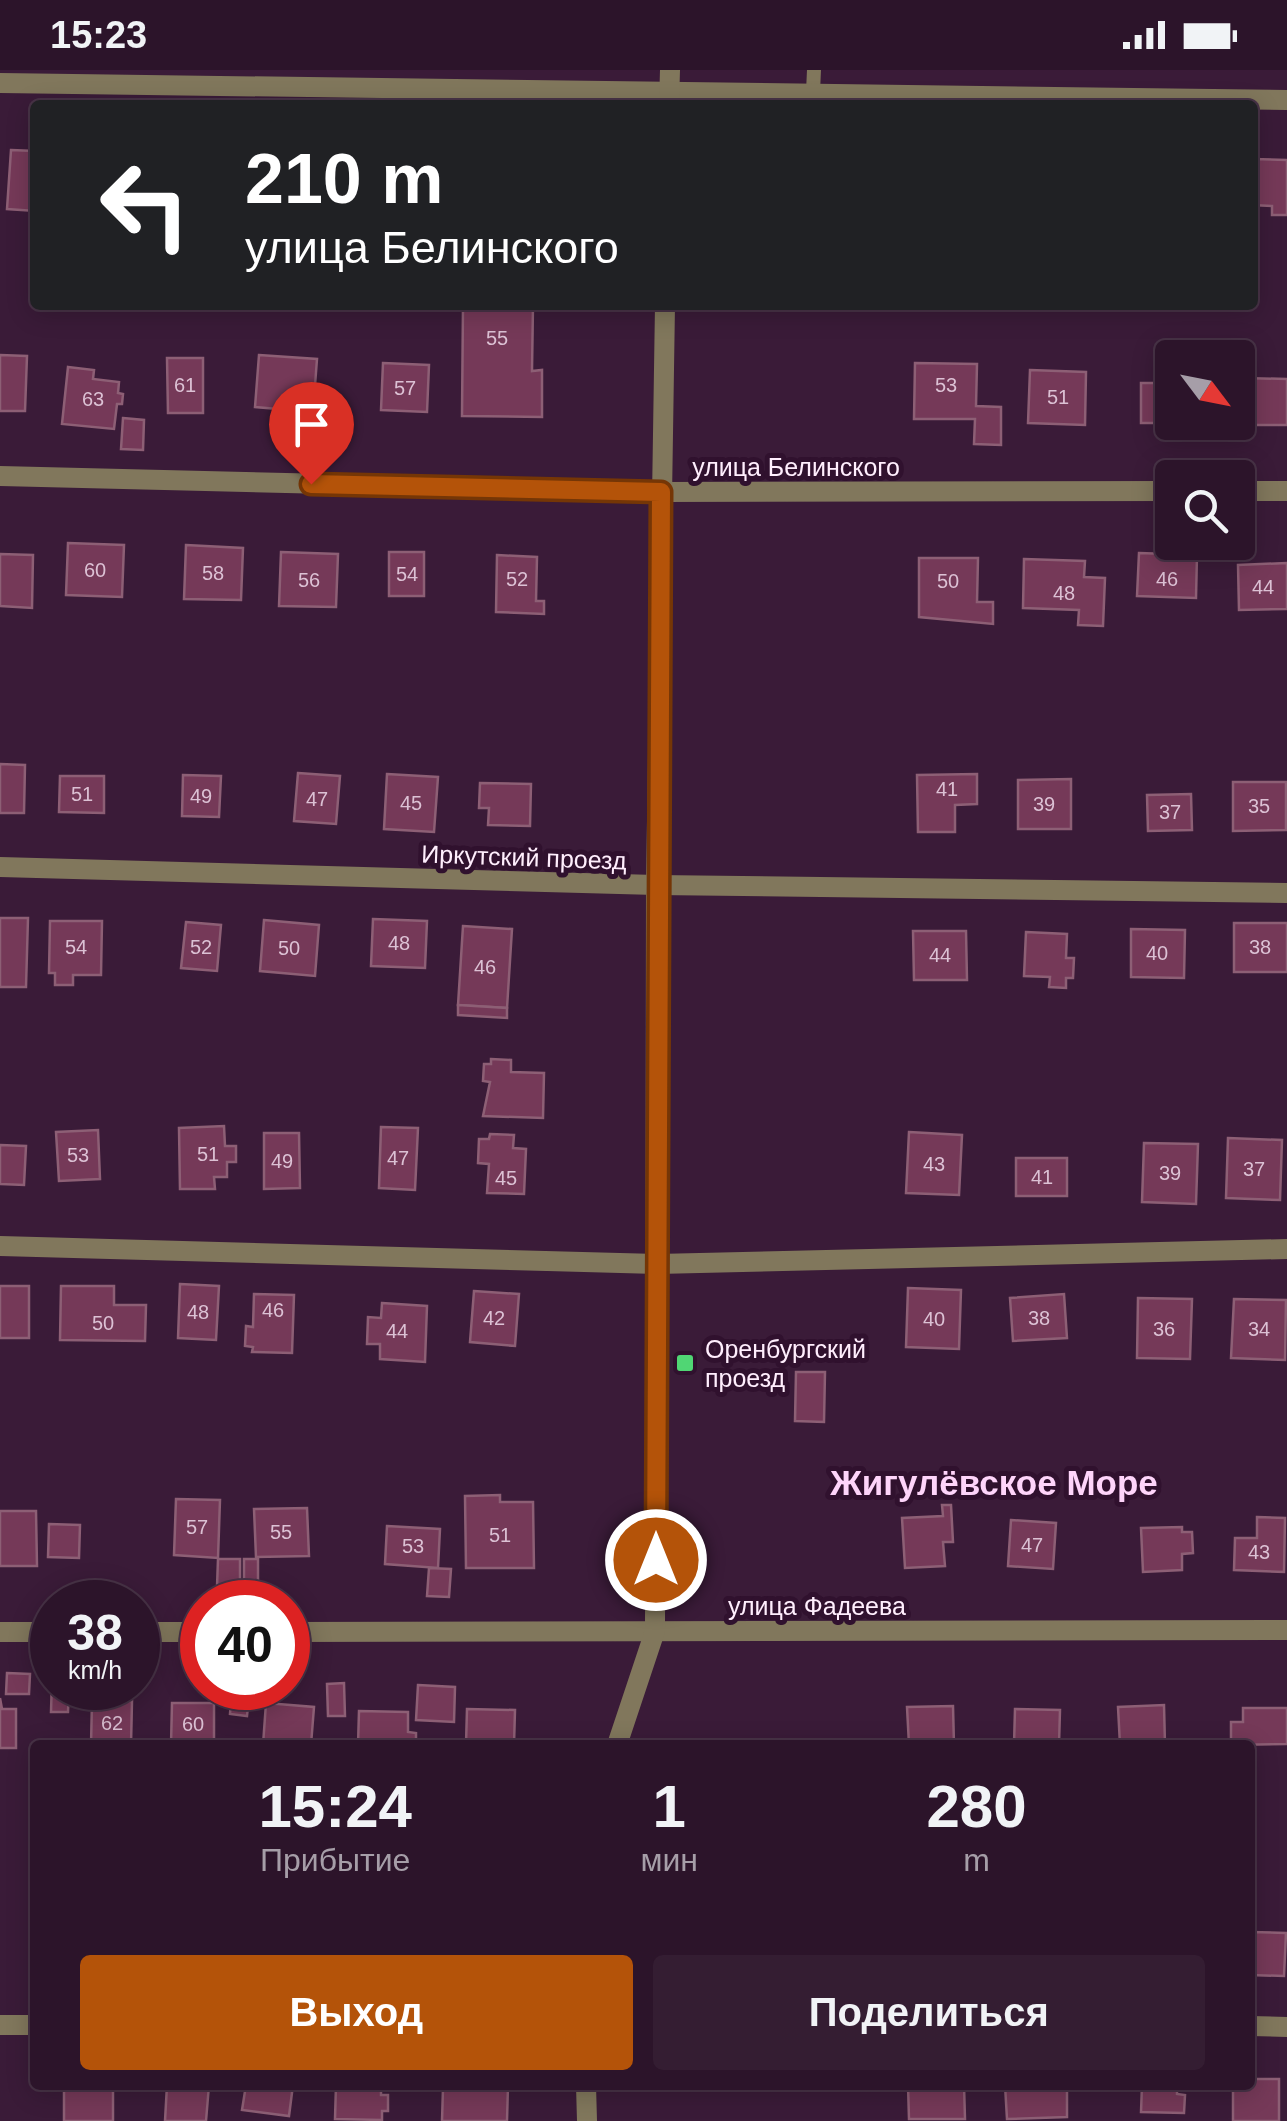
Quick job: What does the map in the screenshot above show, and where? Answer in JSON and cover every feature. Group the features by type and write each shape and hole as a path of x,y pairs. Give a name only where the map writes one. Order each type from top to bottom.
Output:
{"street":[{"path":"0,83 669,88 1287,100"},
{"path":"619,1740 655,1631 656,886 665,310"},
{"name":"улица Белинского","path":"0,476 661,492 1155,491"},
{"path":"1255,491 1287,491"},
{"name":"Иркутский проезд","path":"0,866 656,886 1287,893"},
{"path":"0,1246 657,1264 1287,1250"},
{"name":"улица Фадеева","path":"310,1632 1287,1630"},
{"path":"0,1632 30,1632"},
{"path":"0,2025 30,2025"},
{"path":"1255,2026 1287,2026"},
{"path":"586,2090 587,2121"}],"lane":[{"path":"813,92 814,70"}],"building":[{"path":"11,150 30,151 30,211 7,209"},
{"path":"1258,159 1287,160 1287,215 1272,215 1272,206 1258,205"},
{"path":"463,310 533,310 532,371 542,370 542,417 462,416"},
{"path":"0,355 27,356 25,411 0,411"},
{"path":"259,355 317,359 313,412 255,407"},
{"path":"167,358 203,358 203,413 168,413"},
{"path":"383,363 429,365 427,412 381,410"},
{"path":"915,363 977,364 976,406 1001,407 1001,445 974,444 975,419 914,419"},
{"path":"68,367 94,370 93,379 119,382 122,404 117,404 114,429 62,424"},
{"path":"1030,370 1086,372 1085,425 1028,423"},
{"path":"1255,378 1287,379 1287,425 1255,425"},
{"path":"1141,383 1155,383 1155,423 1141,423"},
{"path":"123,418 144,420 143,450 121,449"},
{"path":"68,543 124,545 122,597 66,595"},
{"path":"186,545 243,548 241,600 184,599"},
{"path":"281,552 338,554 336,607 279,606"},
{"path":"389,552 424,552 424,596 389,596"},
{"path":"1139,553 1155,554 1155,560 1197,560 1196,598 1137,596"},
{"path":"0,554 33,555 32,608 0,606"},
{"path":"497,555 537,557 536,601 544,601 544,614 496,612"},
{"path":"919,558 978,558 977,602 993,602 993,624 919,617"},
{"path":"1024,559 1085,561 1084,577 1105,578 1103,626 1078,625 1079,610 1023,608"},
{"path":"1287,563 1287,609 1239,610 1238,565"},
{"path":"0,764 25,765 24,813 0,813"},
{"path":"298,773 340,776 336,824 294,821"},
{"path":"387,774 438,777 434,832 384,829"},
{"path":"977,774 977,804 955,805 955,832 918,832 917,775"},
{"path":"183,775 221,776 219,817 182,816"},
{"path":"60,776 104,776 104,813 59,812"},
{"path":"1071,779 1071,829 1018,829 1018,780"},
{"path":"1233,782 1286,782 1286,830 1233,831"},
{"path":"480,783 531,784 530,826 488,825 489,808 479,808"},
{"path":"1191,794 1192,830 1148,831 1147,795"},
{"path":"0,918 28,918 26,987 0,987"},
{"path":"373,919 427,921 425,968 371,966"},
{"path":"264,920 319,925 315,976 260,971"},
{"path":"50,921 102,921 101,975 73,975 73,985 55,985 55,973 49,973"},
{"path":"186,922 221,925 217,971 181,968"},
{"path":"1234,923 1287,923 1287,972 1234,972"},
{"path":"463,926 512,929 507,1008 458,1005"},
{"path":"1131,929 1185,930 1184,978 1131,977"},
{"path":"913,931 966,931 967,980 914,980"},
{"path":"1026,932 1067,934 1066,958 1074,958 1073,978 1066,978 1066,988 1049,987 1050,977 1024,976"},
{"path":"458,1005 507,1008 507,1018 458,1015"},
{"path":"491,1059 511,1060 511,1072 544,1073 543,1118 483,1116 490,1082 483,1081 484,1064 491,1064"},
{"path":"224,1126 225,1146 236,1146 236,1162 227,1162 227,1177 214,1177 215,1189 180,1189 179,1128"},
{"path":"381,1127 418,1128 415,1190 379,1188"},
{"path":"98,1130 100,1179 59,1181 56,1132"},
{"path":"909,1132 962,1135 959,1195 906,1193"},
{"path":"264,1133 299,1133 300,1188 264,1189"},
{"path":"490,1134 514,1135 513,1148 526,1149 524,1194 487,1193 489,1164 478,1163 479,1139 489,1139"},
{"path":"1228,1138 1282,1140 1280,1200 1226,1198"},
{"path":"1144,1143 1198,1144 1196,1204 1142,1202"},
{"path":"0,1145 26,1146 24,1185 0,1184"},
{"path":"1016,1158 1067,1158 1067,1196 1016,1196"},
{"path":"180,1284 219,1286 216,1340 178,1338"},
{"path":"0,1286 29,1286 29,1338 0,1338"},
{"path":"61,1286 114,1286 114,1305 146,1305 145,1341 60,1340"},
{"path":"908,1288 961,1290 959,1349 906,1347"},
{"path":"474,1291 519,1294 515,1346 470,1342"},
{"path":"254,1294 294,1295 292,1353 252,1352 253,1347 245,1346 246,1326 253,1327"},
{"path":"1064,1294 1067,1338 1013,1341 1010,1298"},
{"path":"1138,1298 1192,1299 1190,1359 1137,1358"},
{"path":"1234,1299 1286,1300 1285,1360 1231,1358"},
{"path":"382,1303 427,1306 425,1362 380,1359 380,1344 367,1344 368,1317 381,1318"},
{"path":"796,1372 825,1372 824,1422 795,1421"},
{"path":"500,1495 500,1502 533,1502 534,1568 466,1568 465,1496"},
{"path":"176,1499 220,1500 218,1558 174,1555"},
{"path":"942,1505 951,1505 953,1542 943,1542 945,1566 905,1568 902,1518 943,1516"},
{"path":"307,1508 309,1556 256,1557 254,1509"},
{"path":"0,1511 36,1511 37,1566 0,1566"},
{"path":"1257,1517 1285,1518 1284,1572 1234,1570 1235,1538 1257,1538"},
{"path":"1011,1520 1056,1523 1053,1569 1008,1566"},
{"path":"49,1524 80,1525 79,1558 48,1557"},
{"path":"387,1526 440,1529 438,1568 385,1564"},
{"path":"1182,1527 1182,1532 1192,1532 1193,1553 1182,1554 1182,1570 1143,1572 1141,1528"},
{"path":"218,1559 240,1559 240,1580 217,1580"},
{"path":"244,1559 258,1559 258,1580 244,1580"},
{"path":"429,1568 451,1569 449,1597 427,1596"},
{"path":"7,1673 30,1674 29,1694 6,1694"},
{"path":"344,1683 345,1716 328,1716 327,1684"},
{"path":"418,1685 455,1687 454,1722 416,1720"},
{"path":"0,1698 2,1709 16,1709 16,1748 0,1748"},
{"path":"172,1703 180,1703 180,1710 214,1710 214,1740 171,1740"},
{"path":"1164,1705 1165,1740 1120,1740 1118,1707"},
{"path":"953,1706 954,1740 909,1740 907,1707"},
{"path":"314,1707 311,1740 263,1740 266,1710"},
{"path":"1243,1708 1287,1708 1287,1744 1231,1740 1231,1722 1243,1722"},
{"path":"467,1709 515,1710 514,1740 466,1740"},
{"path":"1015,1709 1060,1710 1059,1740 1014,1740"},
{"path":"92,1710 132,1710 131,1740 91,1740"},
{"path":"230,1710 248,1710 247,1716 230,1714"},
{"path":"359,1711 408,1712 408,1732 416,1733 416,1740 358,1740"},
{"path":"1255,1932 1286,1933 1284,1976 1255,1975"},
{"path":"1255,2079 1279,2079 1279,2121 1233,2121 1233,2090 1255,2090"},
{"path":"64,2090 113,2090 113,2121 64,2121"},
{"path":"167,2090 209,2090 206,2121 165,2121"},
{"path":"245,2090 292,2090 289,2116 242,2110"},
{"path":"336,2090 381,2090 381,2095 388,2095 388,2111 382,2111 382,2120 335,2119"},
{"path":"443,2090 508,2090 507,2121 442,2121"},
{"path":"908,2090 964,2090 965,2119 909,2119"},
{"path":"1005,2090 1067,2090 1067,2117 1007,2119"},
{"path":"1142,2090 1177,2090 1177,2094 1185,2095 1184,2113 1141,2112"}],"place":[{"name":"Оренбургский проезд","path":"685,1363"}],"district":[{"name":"Жигулёвское Море","path":"994,1483"}],"route":[{"path":"311,484 661,492 656,886 656,1560"}]}
